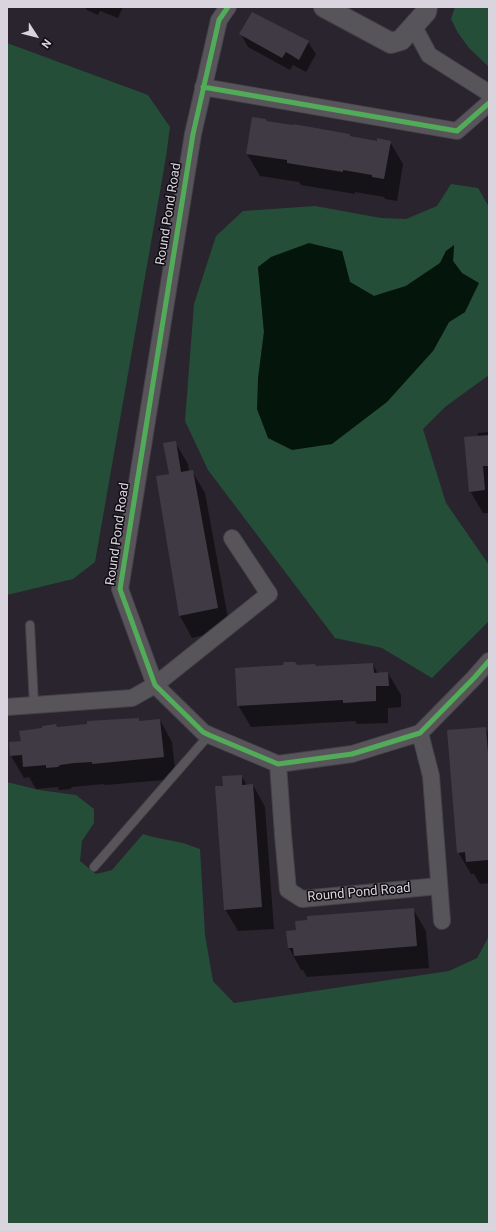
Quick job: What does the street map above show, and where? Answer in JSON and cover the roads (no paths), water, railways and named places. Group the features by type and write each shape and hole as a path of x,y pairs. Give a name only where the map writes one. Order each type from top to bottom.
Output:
{"street":[{"name":"Round Pond Road","path":"228,7 219,20 192,142 120,589 155,685 203,732 278,764 288,890 302,899 439,886"},
{"path":"324,7 391,43 401,40 426,12 427,7"},
{"path":"414,27 429,55 489,93"},
{"path":"203,87 457,131 489,103"},
{"path":"7,707 132,698 155,685 269,594 232,538"},
{"path":"278,764 352,754 420,733 489,661"},
{"path":"420,733 431,776 442,921"}],"lane":[{"path":"30,625 34,705"},
{"path":"94,867 209,735"}]}
